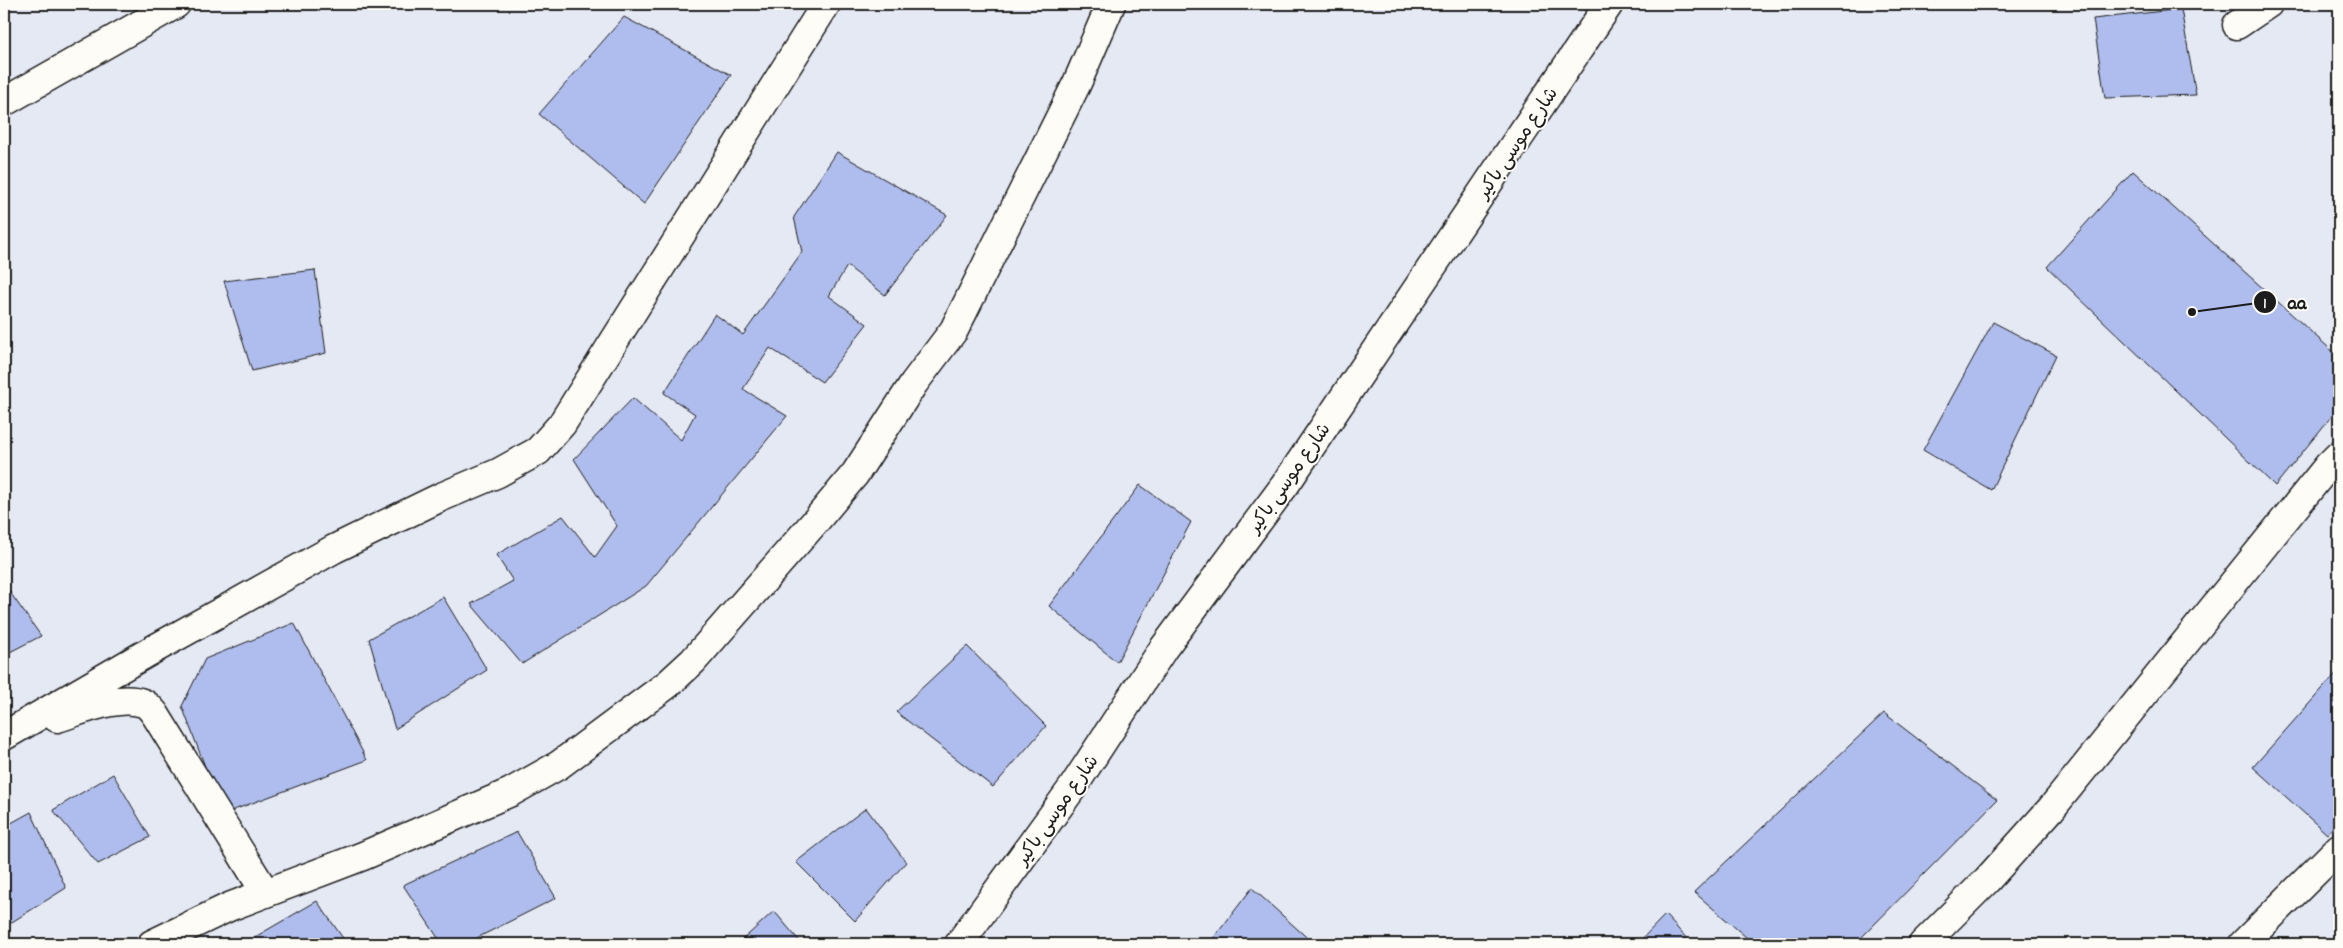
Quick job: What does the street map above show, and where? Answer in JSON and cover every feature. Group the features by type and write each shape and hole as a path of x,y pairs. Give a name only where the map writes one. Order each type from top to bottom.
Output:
{"street":[{"path":"4,102 176,4"},
{"path":"4,736 147,653 334,549 438,498 498,473 538,451 562,424 826,4"},
{"path":"152,944 194,936 264,892 363,856 519,788 574,754 654,695 693,660 814,524 855,474 914,383 954,330 1077,83 1111,4"},
{"name":"شارع موسى باكير","path":"958,944 1073,787 1163,649 1290,477 1609,4"},
{"path":"2237,25 2268,4"},
{"path":"1923,944 1987,880 2051,809 2328,466 2339,455"},
{"path":"4,736 100,704 130,701 144,703 155,714 264,892"},
{"path":"2243,944 2339,848"}],"building":[{"path":"2181,9 2196,95 2105,98 2093,19"},
{"path":"624,17 731,75 644,204 539,114"},
{"path":"837,152 947,215 885,295 847,266 829,296 867,324 822,382 770,348 743,389 787,416 646,586 522,664 471,604 513,581 496,555 563,516 595,557 617,526 574,459 633,398 681,440 695,414 664,393 715,314 743,335 802,252 794,217"},
{"path":"2133,171 2339,357 2339,407 2275,486 2047,267"},
{"path":"315,270 326,353 252,371 224,281"},
{"path":"1993,322 2056,355 1991,490 1923,450"},
{"path":"1140,485 1191,522 1117,662 1049,606"},
{"path":"4,584 41,636 4,655"},
{"path":"443,597 487,670 395,729 369,639"},
{"path":"294,623 367,760 223,814 182,706 205,659"},
{"path":"967,646 1046,726 993,787 896,712"},
{"path":"2339,670 2339,820 2327,834 2253,767"},
{"path":"1884,713 1997,800 1855,944 1754,944 1694,892"},
{"path":"113,774 150,837 98,864 53,810"},
{"path":"866,808 906,862 855,921 796,862"},
{"path":"31,812 66,888 4,927 4,827"},
{"path":"517,832 556,898 465,944 442,944 403,885"},
{"path":"1252,888 1314,944 1209,944"},
{"path":"317,901 347,944 243,944"},
{"path":"774,911 802,944 738,944"},
{"path":"1665,915 1692,944 1637,944"}],"place":[{"name":"aa","path":"2192,312"}]}
